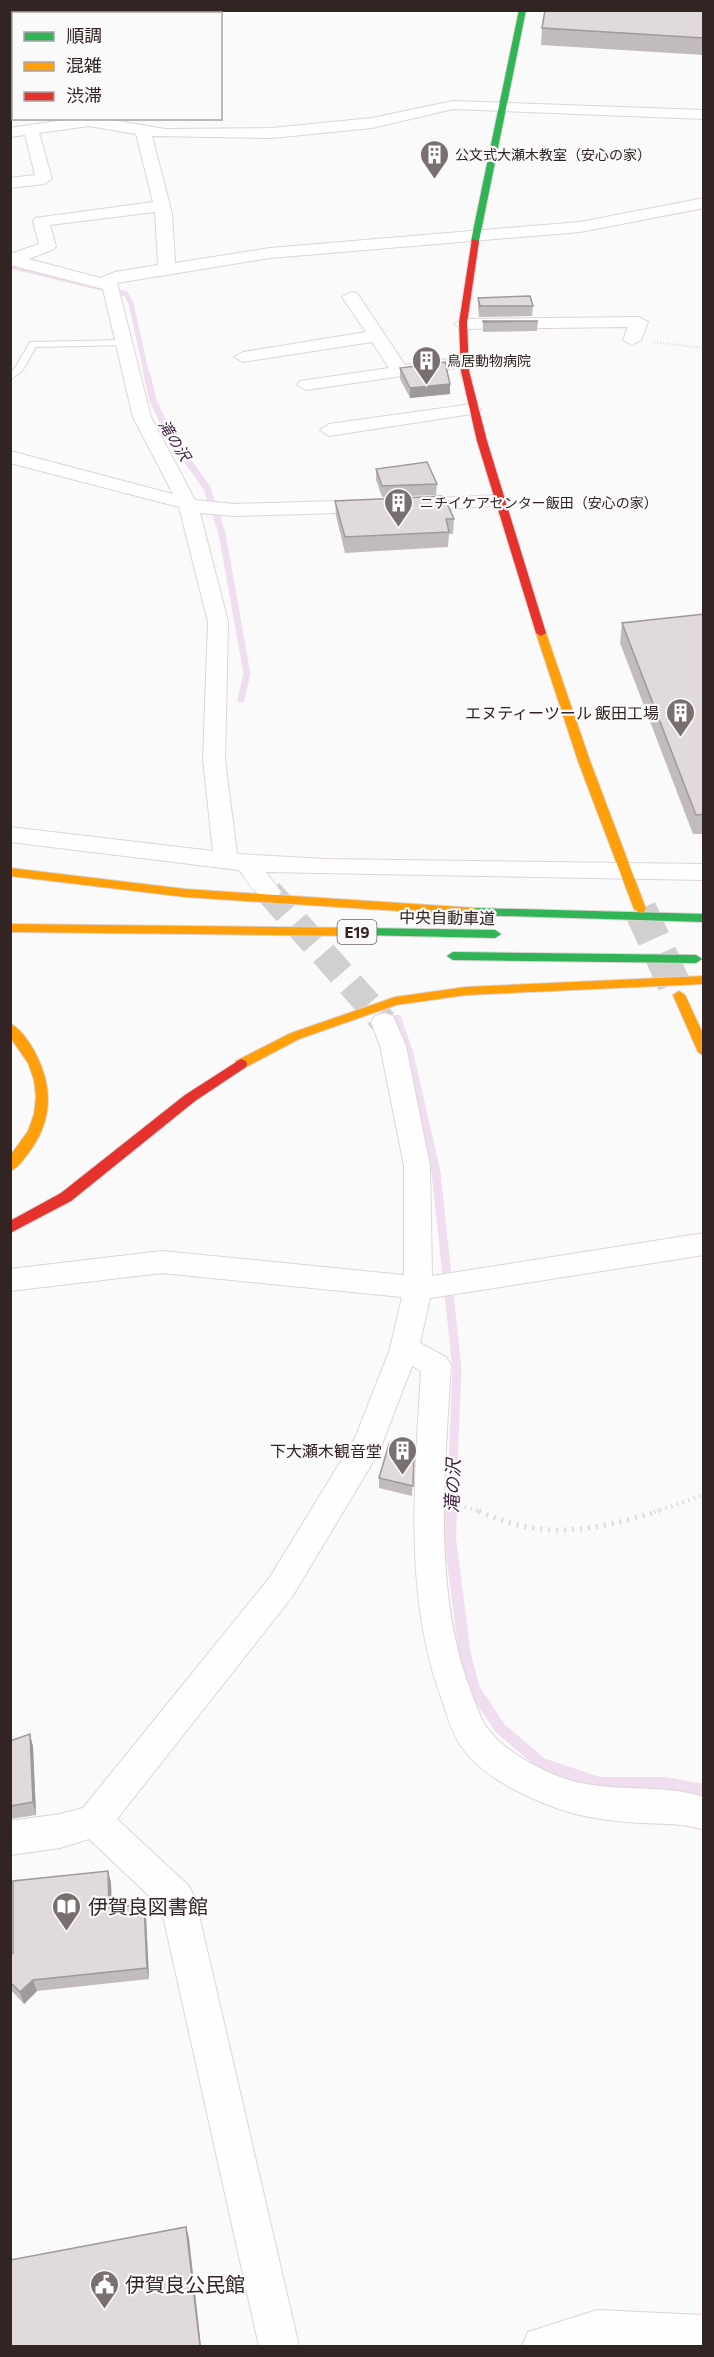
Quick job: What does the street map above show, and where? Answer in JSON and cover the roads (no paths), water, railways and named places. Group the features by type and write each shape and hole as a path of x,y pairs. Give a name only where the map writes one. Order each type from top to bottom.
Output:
{"main road":[{"path":"523,10 501,106 476,238 463,324 464,362 472,409 532,606 625,873 640,909"},
{"path":"10,872 105,886 352,905 609,918 704,918"},
{"name":"中央自動車道","path":"10,928 512,934"},
{"path":"438,956 704,959"},
{"path":"10,1228 66,1197 190,1098 255,1055 295,1036 395,1001 466,991 704,980"},
{"path":"679,995 704,1052"},
{"path":"10,1028 32,1051 45,1091 35,1137 10,1166"}],"street":[{"path":"10,133 89,120 165,134 272,133 372,123 453,105 704,115"},
{"path":"143,130 162,206 167,270"},
{"path":"10,183 44,179 31,131"},
{"path":"269,892 236,861 214,760 218,622 194,505 142,417 110,288 115,277 270,253 476,238 580,227 704,203"},
{"path":"11,260 48,246 41,221 162,206"},
{"path":"11,260 110,288"},
{"path":"351,297 400,371"},
{"path":"463,324 639,322 632,340"},
{"path":"243,357 376,336"},
{"path":"306,385 464,362"},
{"path":"329,430 472,409"},
{"path":"10,457 194,505 226,510 501,501"},
{"path":"10,834 236,861 326,867 625,873 704,872"},
{"path":"10,1838 60,1831 94,1821 281,1587 368,1443 404,1349 438,1286 393,1046 384,1023"},
{"path":"10,1280 162,1262 438,1286 704,1244"},
{"path":"404,1349 436,1365 430,1504 434,1617 448,1680 475,1739 525,1778 561,1794 597,1802 690,1809 704,1814"},
{"path":"94,1821 177,1898 279,2346"},
{"path":"542,2346 597,2330 704,2335"}],"lane":[{"path":"10,377 19,369 33,344 124,343"}],"waterway":[{"name":"滝の沢","path":"10,266 126,294 131,303 147,376"},
{"name":"滝の沢","path":"147,374 153,401 170,436 207,488 222,533 247,674 241,699"},
{"name":"滝の沢","path":"397,1019 409,1054 436,1172 457,1369 451,1512"},
{"name":"滝の沢","path":"451,1511 450,1538 465,1655 474,1689 500,1728 542,1764 599,1783 664,1783 704,1790"}],"tunnel":[{"path":"269,892 384,1022"},
{"path":"640,909 679,995"}],"place":[{"name":"公文式大瀬木教室（安心の家）","path":"434,180"},
{"name":"鳥居動物病院","path":"426,386"},
{"name":"ニチイケアセンター飯田（安心の家）","path":"399,528"},
{"name":"エヌティーツール 飯田工場","path":"680,738"},
{"name":"下大瀬木観音堂","path":"403,1476"},
{"name":"伊賀良図書館","path":"67,1932"},
{"name":"伊賀良公民館","path":"104,2310"}]}
